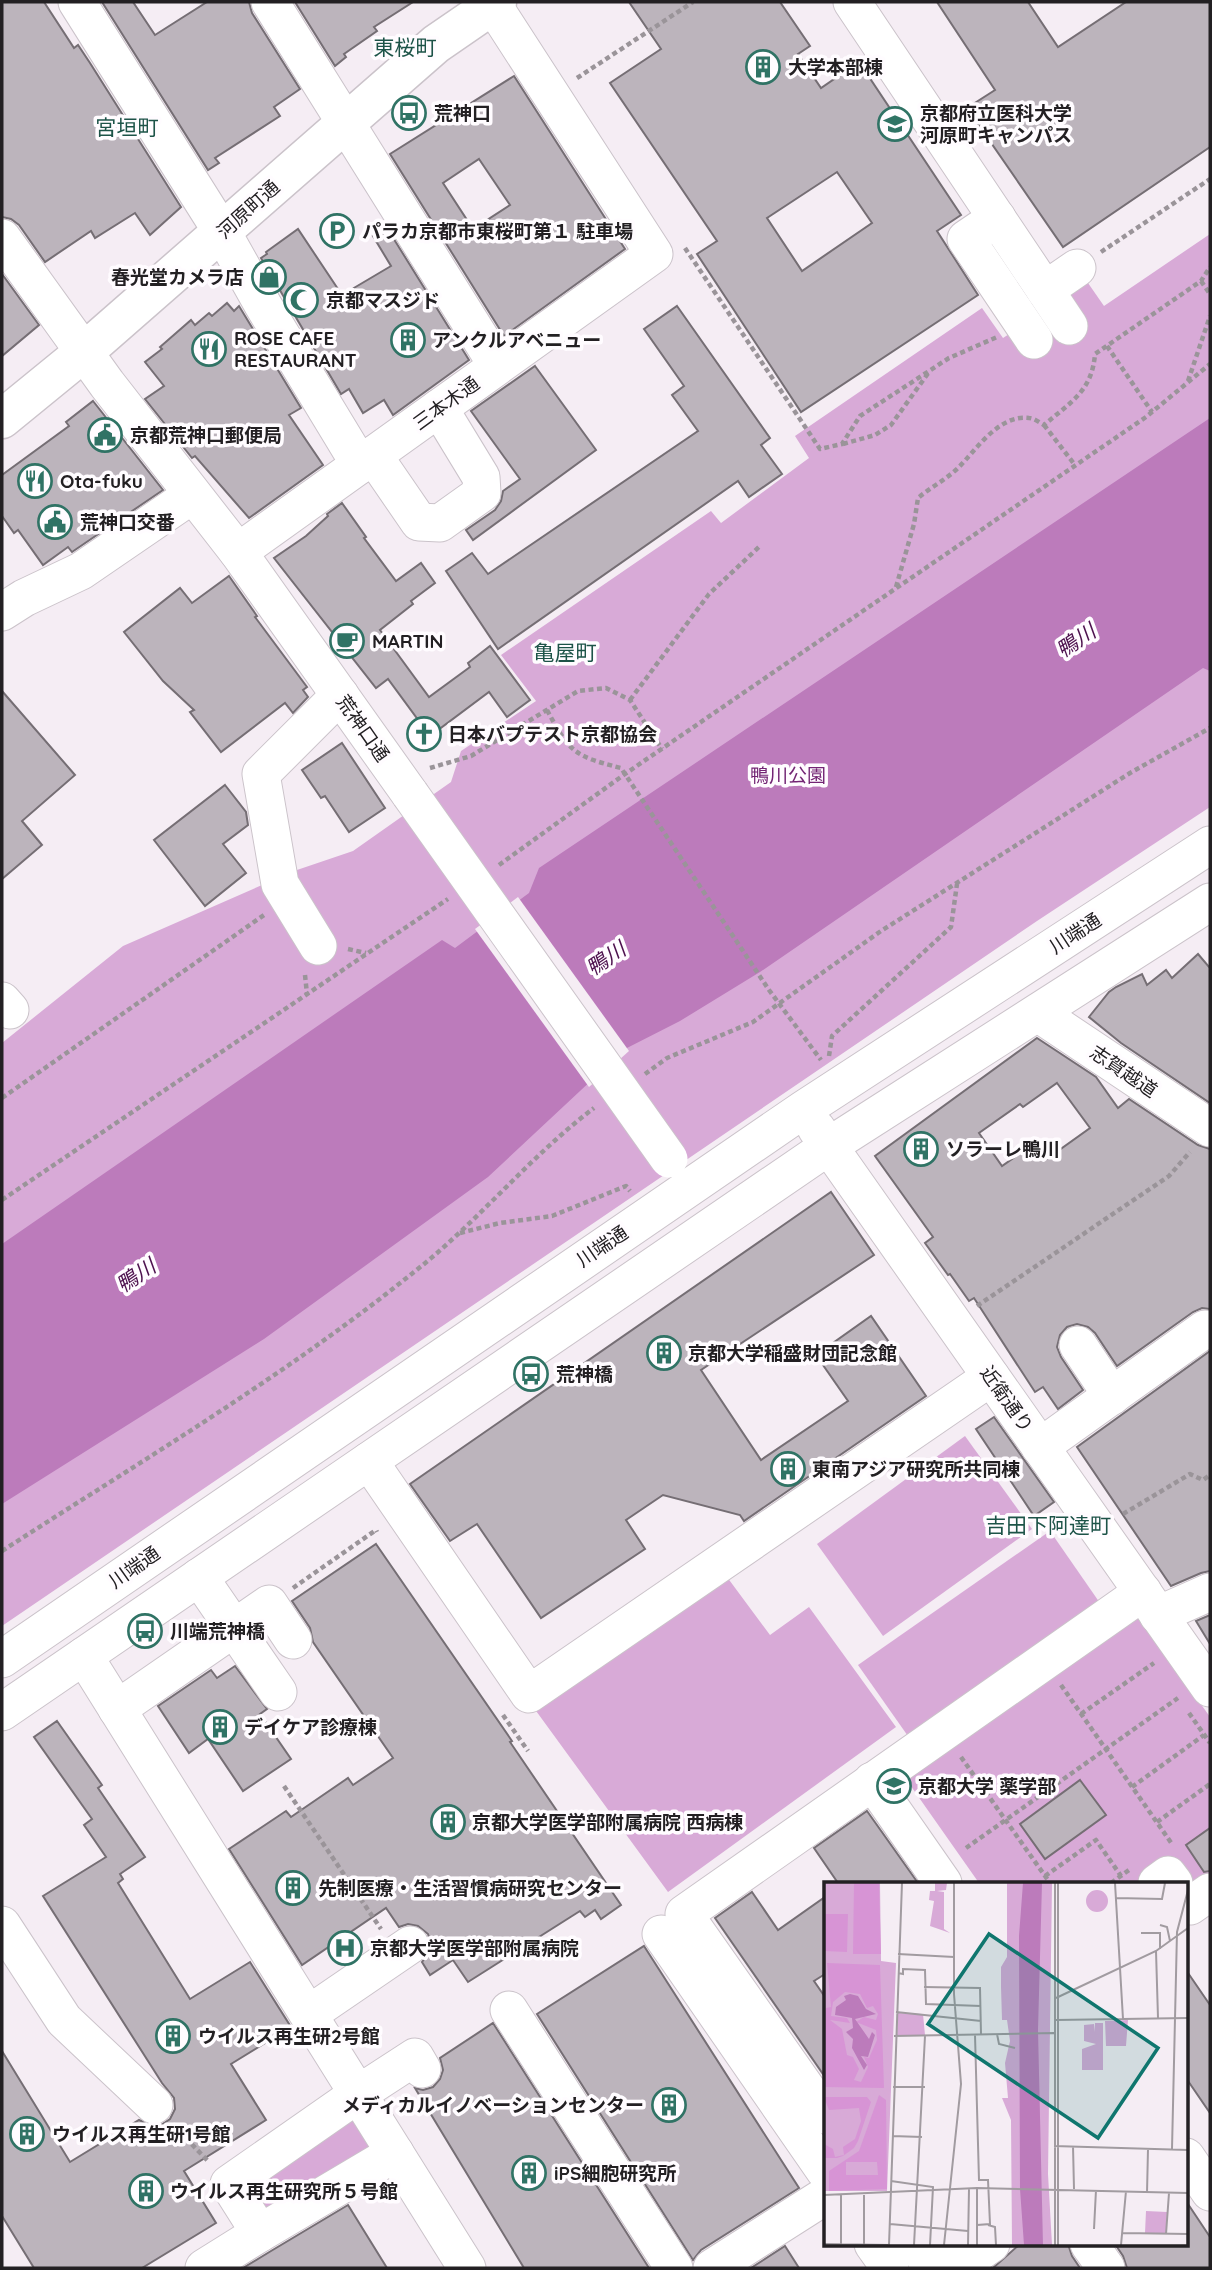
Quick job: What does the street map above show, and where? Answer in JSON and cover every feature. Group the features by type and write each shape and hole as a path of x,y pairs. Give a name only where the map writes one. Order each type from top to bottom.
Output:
{"main road":[{"name":"河原町通","path":"2,419 84,352 436,44 494,3"}],"street":[{"path":"77,2 222,232 263,306 366,460 419,522 440,523 482,493 481,477 439,408"},
{"path":"270,2 497,365"},
{"path":"852,2 1069,326"},
{"path":"494,3 666,246"},
{"path":"997,218 966,239 1030,335"},
{"name":"荒神口通","path":"2,237 84,352 238,552 340,695 420,781 679,1173 716,1224"},
{"name":"三本木通","path":"238,552 666,246"},
{"path":"1045,290 1077,268"},
{"path":"2,612 24,598 81,571 192,495"},
{"path":"318,946 280,884 261,774 340,695"},
{"name":"川端通","path":"2,1659 679,1173 804,1109 1210,845"},
{"path":"2,1712 829,1146 1210,902"},
{"name":"志賀越道","path":"1038,1013 1202,1138"},
{"name":"近衛通り","path":"804,1109 1151,1603 1194,1693"},
{"path":"1040,1447 1205,1329"},
{"path":"1078,1345 1112,1396"},
{"path":"369,1461 529,1694 991,1377"},
{"path":"199,1577 278,1692"},
{"path":"824,2114 684,1914 1044,1661 1151,1603 1210,1592"},
{"path":"117,1709 269,1604 293,1640"},
{"path":"84,1656 467,2268"},
{"path":"872,1782 942,1882"},
{"path":"1158,1882 1175,1867"},
{"path":"1188,1903 1190,1906 1210,1892"},
{"path":"2,1925 64,2020 154,2105"},
{"path":"660,1934 824,2170"},
{"path":"309,2014 404,1949"},
{"path":"509,2010 674,2268"},
{"path":"260,2233 229,2184 415,2057 422,2069"},
{"path":"204,2268 395,2153"},
{"path":"1188,2160 1210,2192"},
{"path":"712,2268 824,2197"},
{"path":"874,2246 890,2268"},
{"path":"917,2246 929,2263 954,2246"},
{"path":"956,2268 988,2246"},
{"path":"1090,2246 1106,2268"}],"path":[{"path":"574,80 693,2"},
{"path":"1077,268 1210,179"},
{"path":"666,246 820,449 875,435 891,425 932,369"},
{"path":"1044,425 1080,394 1088,383 1094,371 1095,354 1201,281 1210,267"},
{"path":"1201,281 1210,294"},
{"path":"1187,383 1210,316"},
{"path":"842,444 860,416 949,358 987,340 1030,335"},
{"path":"1107,346 1152,412"},
{"path":"488,872 1152,412 1210,364"},
{"path":"896,589 914,524 918,498 957,469 998,427 1029,418 1044,425 1075,466"},
{"path":"630,700 709,594 760,546"},
{"path":"420,781 471,756 578,691 606,688 630,700 662,749"},
{"path":"547,710 558,733 572,750 589,760 621,768 779,1003 827,1067 832,1036 951,928 958,883"},
{"path":"635,1080 667,1058 752,1022 881,931 1130,773 1210,728"},
{"path":"2,1200 455,895"},
{"path":"2,1098 287,899"},
{"path":"2,1551 287,1367 415,1272 529,1164 603,1102"},
{"path":"952,1322 1087,1234 1169,1176 1202,1138"},
{"path":"457,1234 500,1223 552,1216 626,1186 635,1198"},
{"path":"1098,1530 1190,1474 1203,1480 1210,1475"},
{"path":"269,1604 376,1530 384,1541"},
{"path":"1044,1661 1157,1822 1175,1867"},
{"path":"1081,1714 1154,1663 1160,1672"},
{"path":"1172,1689 1194,1693"},
{"path":"1194,1693 1204,1735 1210,1743"},
{"path":"966,1848 1106,1749 1194,1693"},
{"path":"498,1707 528,1751"},
{"path":"1132,1787 1204,1735"},
{"path":"954,1748 1049,1882"},
{"path":"1157,1822 1210,1784"},
{"path":"284,1786 404,1949"},
{"path":"1045,1876 1096,1840 1121,1876"},
{"path":"154,2105 229,2184"}],"green space":[{"name":"鴨川公園","path":"1210,234 1210,807 1037,921 2,1626 2,1043 123,946 294,871 353,851 451,782 461,751 536,701 501,655 711,511 721,523 809,458 795,436 982,308 1003,338 1088,283 1104,306"},
{"path":"965,1436 1032,1529 883,1636 817,1544"},
{"path":"1050,1531 1102,1606 910,1739 858,1665"},
{"path":"727,1577 770,1635 809,1607 896,1727 668,1892 531,1704 638,1626 646,1637"},
{"path":"1133,1608 1210,1717 1210,1872 1193,1884 1173,1857 1137,1882 978,1882 901,1772"},
{"path":"350,2113 374,2151 263,2214 247,2184"}],"water":[{"name":"鴨川","path":"1210,418 1210,671 1203,668 760,972 680,1021 625,1049 488,1177 264,1339 2,1504 2,1244 442,940 455,948 529,893 539,868"}],"pier":[{"path":"518,897 629,1051 589,1087 475,929"}],"building":[{"path":"2,2 44,2 74,48 78,45 90,63 181,207 150,235 135,213 95,238 91,231 45,262 19,225 2,217"},
{"path":"102,2 133,2 155,35 207,2 249,2 252,13 300,89 274,107 280,116 215,158 219,163 208,170"},
{"path":"295,2 413,2 374,27 377,31 344,54 346,57 335,66"},
{"path":"629,2 780,2 810,46 798,54 821,88 859,62 961,215 937,231 978,295 801,412 697,254 717,241 610,83 661,49","holes":["837,172 872,223 802,271 767,218"]},
{"path":"937,2 1028,2 1058,47 1126,2 1210,2 1210,147 1063,247 967,108 995,90"},
{"path":"514,76 625,249 504,336 390,154","holes":["479,159 510,205 473,229 443,183"]},
{"path":"387,228 469,360 393,415 384,400 363,413 349,389 341,394 261,258 298,229 342,295 391,266 373,236"},
{"path":"2,274 39,325 2,356"},
{"path":"227,303 234,311 239,306 301,408 289,415 323,465 249,518 195,456 192,458 145,399 164,386 145,362 191,320 195,325 209,313 212,316"},
{"path":"677,306 770,438 761,445 782,474 749,497 738,481 498,649 446,571 472,553 488,574 698,431 672,395 684,386 644,329"},
{"path":"535,366 596,450 473,540 466,530 495,510 503,491 520,479 471,411"},
{"path":"93,401 163,490 72,552 68,547 43,565 18,530 14,533 2,516 2,475 69,426 66,422"},
{"path":"342,503 396,581 421,563 435,583 380,630 429,697 470,667 468,663 490,646 530,700 507,717 489,692 430,736 388,679 376,688 274,558 306,536"},
{"path":"229,576 257,616 255,617 307,687 303,690 308,697 293,713 285,703 221,752 190,712 194,710 163,681 124,632 180,588 192,603"},
{"path":"2,691 75,775 22,821 42,845 2,879"},
{"path":"342,743 385,808 349,832 325,796 321,798 302,770"},
{"path":"225,785 246,812 248,825 223,844 246,873 205,906 154,840"},
{"path":"1198,954 1210,968 1210,1103 1121,1043 1089,1017 1116,987 1142,974 1147,985 1166,970 1172,978"},
{"path":"1037,1038 1096,1077 1118,1108 1129,1099 1198,1145 1210,1149 1210,1309 1202,1308 1193,1312 1117,1366 1088,1327 1077,1324 1067,1327 1060,1335 1057,1347 1083,1390 1058,1409 1043,1387 1035,1392 974,1298 969,1301 950,1274 948,1275 925,1243 933,1237 875,1156","holes":["1057,1083 1090,1128 1048,1158 1041,1148 1036,1151 1034,1148 1024,1155 1022,1152 1002,1166 979,1133 1020,1104 1023,1107"]},
{"name":"京都大学稲盛財団記念館","path":"831,1192 874,1255 701,1370 761,1460 848,1401 816,1355 871,1316 926,1396 744,1521 740,1515 663,1495 626,1520 645,1549 541,1618 477,1524 450,1541 410,1484"},
{"path":"1210,1351 1210,1571 1171,1586 1077,1447"},
{"path":"994,1417 1054,1502 1034,1516 976,1429"},
{"path":"376,1544 621,1905 601,1919 595,1910 585,1917 580,1911 468,1982 453,1960 430,1975 422,1962 429,1953 431,1944 428,1934 418,1926 408,1924 399,1927 386,1908 302,1965 229,1849 286,1811 291,1817 348,1778 353,1785 393,1758 313,1642 310,1628 292,1601"},
{"path":"1210,1615 1210,1644 1196,1621"},
{"name":"デイケア診療棟","path":"235,1666 267,1709 260,1714 291,1759 243,1791 208,1739 189,1753 158,1706 211,1670 217,1678"},
{"path":"57,1721 102,1785 98,1788 145,1857 120,1874 123,1879 118,1883 190,1999 250,1962 291,2027 231,2064 266,2120 184,2171 216,2223 142,2268 34,2268 2,2216 2,2051 70,2162 139,2120 150,2125 161,2125 170,2119 175,2109 174,2098 43,1896 106,1857 84,1825 92,1819 34,1737"},
{"path":"1080,1780 1106,1815 1045,1859 1020,1824"},
{"path":"867,1811 917,1882 837,1882 814,1848"},
{"path":"1210,1828 1210,1871 1204,1872 1186,1845"},
{"path":"752,1892 778,1930 824,1898 824,1975 814,1981 824,1996 824,2076 715,1918"},
{"name":"メディカルイノベーションセンター","path":"644,1946 799,2188 701,2250 693,2260 537,2014"},
{"path":"1188,1973 1210,2005 1210,2113 1188,2081"},
{"name":"iPS細胞研究所","path":"493,2023 649,2268 524,2268 415,2088 423,2090 433,2087 443,2070 440,2058"},
{"path":"1188,2204 1210,2237 1210,2268 1127,2268 1116,2246 1188,2246"},
{"path":"348,2205 387,2268 243,2268 271,2251"},
{"path":"785,2246 799,2268 751,2268"},
{"path":"1018,2246 1069,2246 1080,2268 993,2268"}],"place":[{"name":"大学本部棟","path":"763,67"},
{"name":"荒神口","path":"409,113"},
{"name":"京都府立医科大学 河原町キャンパス","path":"895,124"},
{"name":"パラカ京都市東桜町第１ 駐車場","path":"337,231"},
{"name":"春光堂カメラ店","path":"269,277"},
{"name":"京都マスジド","path":"301,300"},
{"name":"アンクルアベニュー","path":"408,340"},
{"name":"ROSE CAFE RESTAURANT","path":"209,349"},
{"name":"京都荒神口郵便局","path":"105,435"},
{"name":"Ota-fuku","path":"35,481"},
{"name":"荒神口交番","path":"55,522"},
{"name":"MARTIN","path":"347,641"},
{"name":"日本バプテスト京都協会","path":"424,734"},
{"name":"ソラーレ鴨川","path":"921,1149"},
{"name":"京都大学稲盛財団記念館","path":"664,1353"},
{"name":"荒神橋","path":"531,1374"},
{"name":"東南アジア研究所共同棟","path":"788,1469"},
{"name":"川端荒神橋","path":"145,1631"},
{"name":"デイケア診療棟","path":"220,1727"},
{"name":"京都大学 薬学部","path":"894,1786"},
{"name":"京都大学医学部附属病院 西病棟","path":"448,1822"},
{"name":"先制医療・生活習慣病研究センター","path":"293,1888"},
{"name":"京都大学医学部附属病院","path":"345,1948"},
{"name":"ウイルス再生研2号館","path":"173,2036"},
{"name":"メディカルイノベーションセンター","path":"669,2105"},
{"name":"ウイルス再生研1号館","path":"27,2134"},
{"name":"iPS細胞研究所","path":"529,2173"},
{"name":"ウイルス再生研究所５号館","path":"146,2191"}],"district":[{"name":"東桜町","path":"405,48"},
{"name":"宮垣町","path":"127,128"},
{"name":"亀屋町","path":"565,653"},
{"name":"吉田下阿達町","path":"1048,1526"}]}
